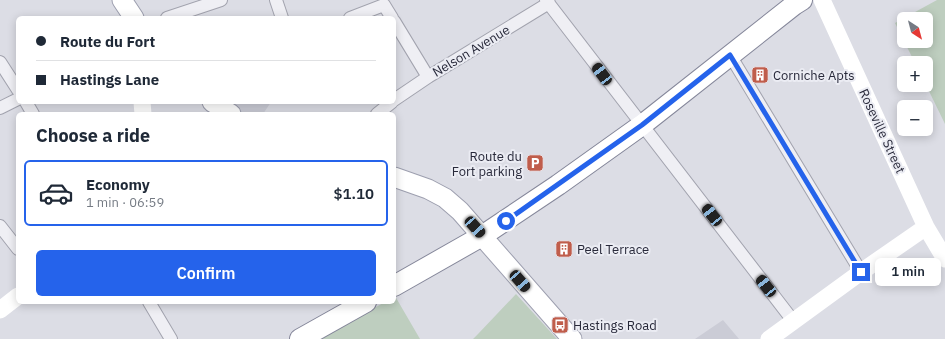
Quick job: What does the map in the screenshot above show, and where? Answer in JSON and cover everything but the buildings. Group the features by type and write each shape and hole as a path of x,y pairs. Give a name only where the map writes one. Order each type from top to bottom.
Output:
{"highway":[{"path":"396,285 482,236 558,185 642,125 802,0"},
{"path":"300,339 362,304"}],"main road":[{"path":"122,0 133,16"},
{"name":"Roseville Street","path":"822,0 926,227 945,259"},
{"path":"215,104 228,112"},
{"path":"396,178 428,189 445,198 460,211 572,339"},
{"path":"769,339 926,227"},
{"path":"0,310 16,298"}],"street":[{"path":"173,16 221,0"},
{"path":"276,0 281,16"},
{"path":"547,2 794,322"},
{"name":"Nelson Avenue","path":"396,99 428,76 547,2"},
{"path":"355,16 384,5 391,16"},
{"path":"396,24 428,76"},
{"path":"730,55 861,272"},
{"path":"0,62 16,87"},
{"path":"0,108 16,100"},
{"name":"Nelson Avenue","path":"379,112 389,104"},
{"path":"0,226 16,246"},
{"path":"150,304 171,339"}],"shaded area":[{"path":"226,104 270,104 264,112 240,112"},
{"path":"723,320 739,339 695,339"}],"green space":[{"path":"937,0 945,0 945,124 929,92 933,92 933,56 912,56 908,48 933,48 933,12 915,12"},
{"path":"516,294 557,339 473,339 478,334"},
{"path":"396,298 420,339 318,339 381,304 396,304"}],"place":[{"name":"Corniche Apts","path":"760,75"},
{"name":"Route du Fort parking","path":"535,163"},
{"name":"Peel Terrace","path":"564,249"},
{"name":"Hastings Road","path":"560,325"}],"route":[{"path":"506,221 642,125 730,55 861,272"}]}
